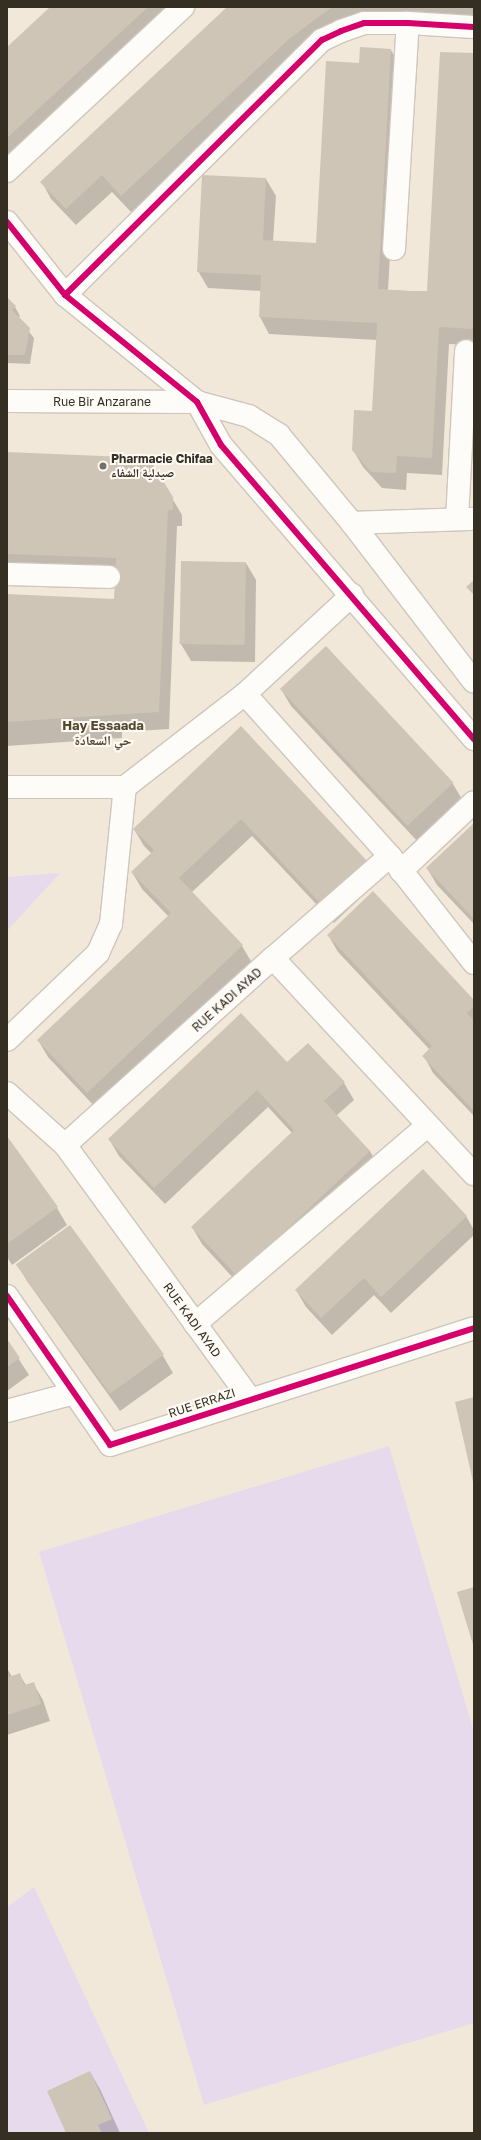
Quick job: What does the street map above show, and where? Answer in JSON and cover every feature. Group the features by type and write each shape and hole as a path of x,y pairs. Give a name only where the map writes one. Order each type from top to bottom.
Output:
{"street":[{"path":"7,171 183,7"},
{"path":"64,295 322,40 341,31 364,23 408,23 474,27"},
{"path":"394,249 408,23"},
{"path":"7,222 64,295 197,402 221,445 352,595 474,739"},
{"path":"352,523 466,519 466,351"},
{"name":"Rue Bir Anzarane","path":"7,401 197,402"},
{"path":"197,402 249,416 279,434 352,523 474,682"},
{"path":"7,574 109,577"},
{"path":"7,786 125,786 245,694 352,595"},
{"path":"245,694 396,864 474,963"},
{"path":"7,1040 98,953 111,924 125,786"},
{"name":"RUE KADI AYAD","path":"64,1145 273,958 474,802"},
{"path":"273,958 427,1126 474,1174"},
{"name":"RUE KADI AYAD","path":"7,1093 64,1145 250,1399"},
{"path":"195,1324 427,1126"},
{"name":"RUE ERRAZI","path":"7,1296 110,1445 474,1328"},
{"path":"7,1411 74,1393"}],"shaded area":[{"path":"60,873 7,931 7,877"},
{"path":"389,1446 474,1732 474,2023 204,2105 39,1552"},
{"path":"34,1887 149,2133 7,2133 7,1907"}],"building":[{"path":"50,7 148,7 7,138 7,47"},
{"path":"227,7 332,7 289,39 121,196 102,175 66,209 40,182"},
{"path":"360,47 391,49 378,289 410,291 427,291 440,52 474,53 474,329 439,327 432,458 397,456 396,473 371,472 352,450 354,410 372,411 377,323 259,317 261,275 197,272 202,175 266,178 263,240 316,243 326,61 359,63"},
{"path":"7,297 16,306 12,310 30,328 25,355 7,355"},
{"path":"7,452 149,458 173,497 173,510 168,510 159,712 7,722 7,594 114,599 116,558 7,554"},
{"path":"181,561 246,562 245,645 180,644"},
{"path":"474,580 474,595 466,587"},
{"path":"326,646 454,783 407,826 280,689"},
{"path":"241,726 369,863 324,907 241,819 179,878 243,945 87,1093 37,1040 171,913 131,872 154,850 133,829"},
{"path":"474,823 474,919 426,868"},
{"path":"373,891 474,1000 474,1006 467,1013 474,1021 474,1111 422,1056 432,1046 327,935"},
{"path":"241,1013 287,1062 308,1043 345,1082 324,1101 370,1151 237,1276 191,1227 294,1130 257,1090 154,1188 108,1139"},
{"path":"7,1136 58,1207 7,1244"},
{"path":"423,1169 467,1216 381,1297 364,1278 321,1318 295,1290"},
{"path":"70,1225 164,1354 110,1394 16,1264"},
{"path":"7,1339 20,1358 7,1367"},
{"path":"474,1397 474,1482 473,1482 455,1402"},
{"path":"474,1587 474,1648 457,1592"},
{"path":"7,1670 9,1677 20,1673 24,1685 34,1682 41,1704 7,1715"},
{"path":"90,2071 112,2119 98,2125 102,2133 66,2133 47,2091"}],"cycle path":[{"path":"65,295 322,40 341,31 364,23 408,23 474,27"},
{"path":"7,222 65,295 197,402 221,445 474,739"},
{"path":"7,1296 110,1445 474,1328"}],"place":[{"name":"Pharmacie Chifaa صيدلية الشفاء","path":"103,466"}],"district":[{"name":"Hay Essaada حي السعادة","path":"103,734"}]}
